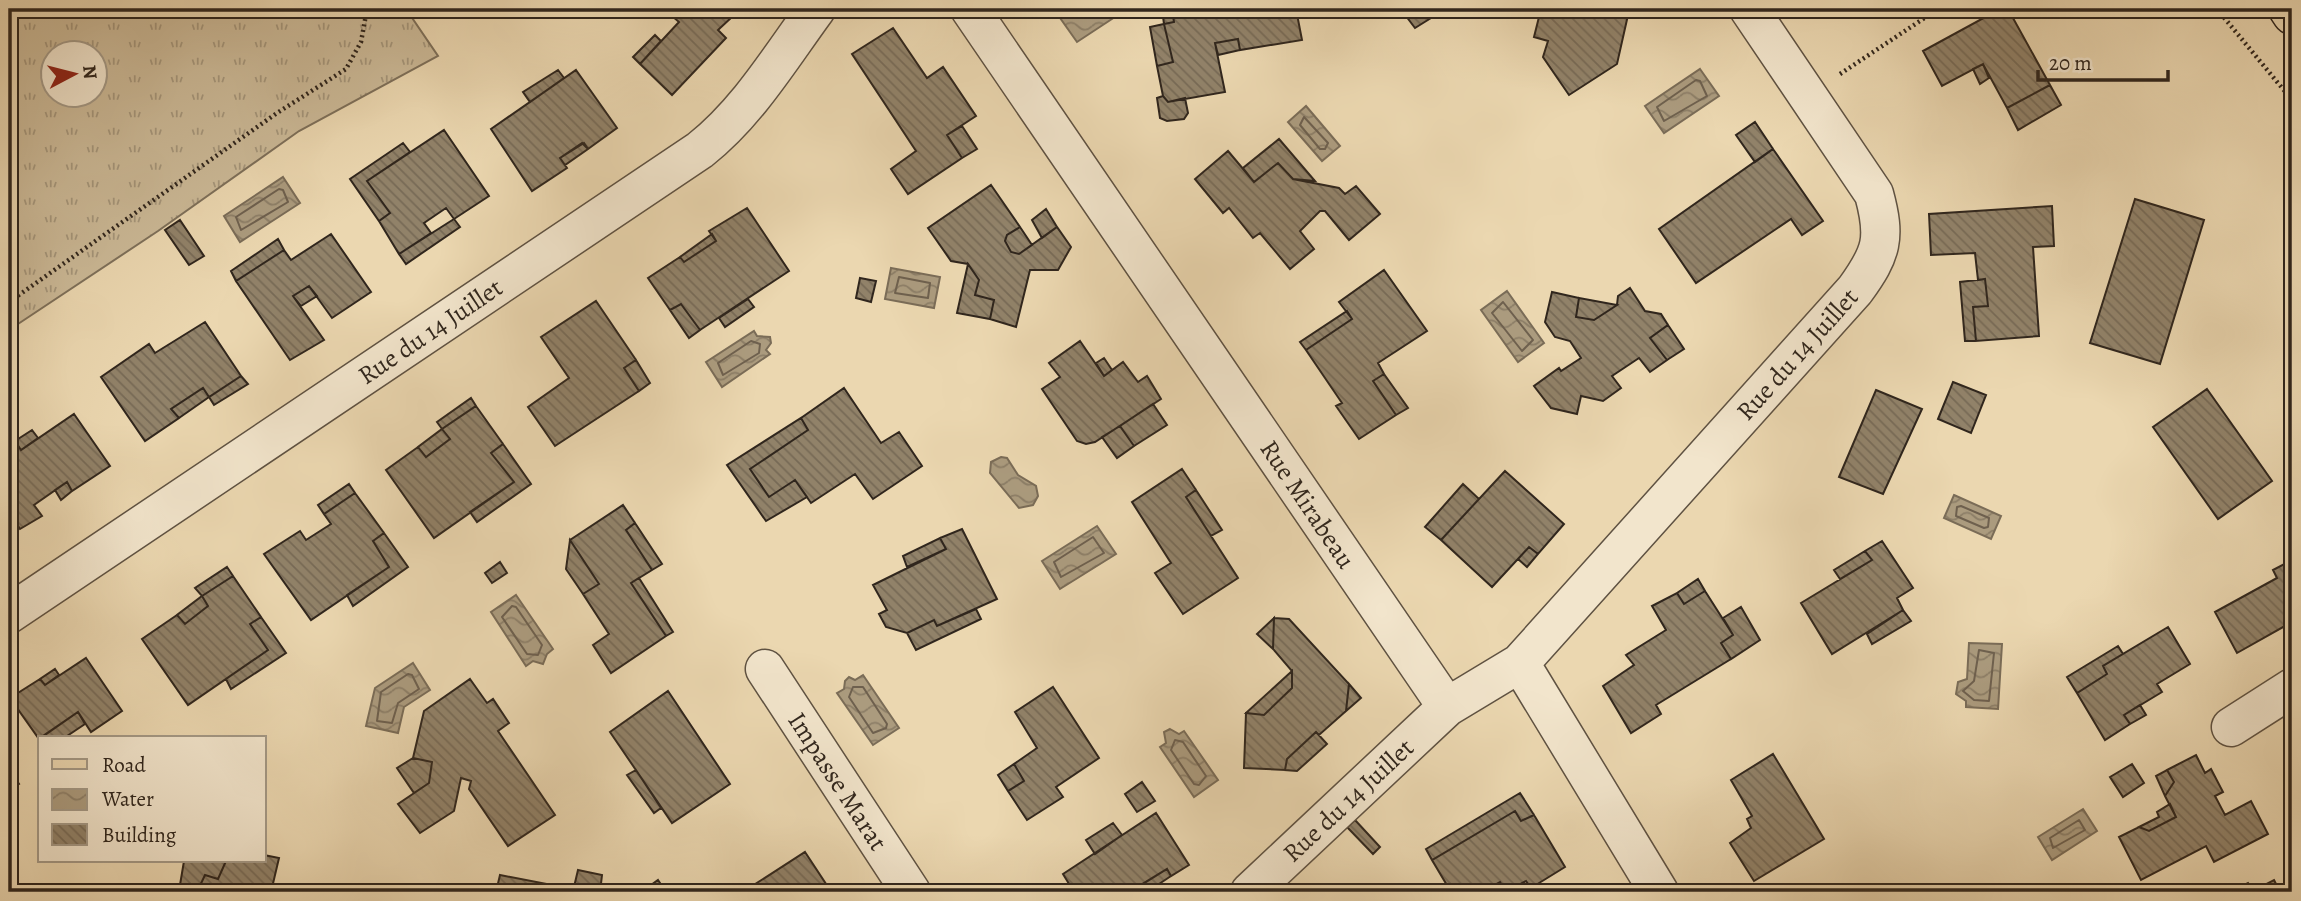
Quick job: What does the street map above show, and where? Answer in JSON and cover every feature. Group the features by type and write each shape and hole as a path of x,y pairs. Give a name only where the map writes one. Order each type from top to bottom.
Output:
{"main road":[{"path":"2288,9 2292,15"}],"street":[{"name":"Rue du 14 Juillet","path":"9,614 699,150 723,132 816,9"},
{"name":"Rue Mirabeau","path":"970,9 1447,708"},
{"name":"Rue du 14 Juillet","path":"1520,663 1872,267 1881,246 1881,221 1874,194 1749,9"},
{"path":"1447,708 1520,663 1659,892"},
{"name":"Impasse Marat","path":"765,669 911,892"},
{"path":"2231,727 2292,688"},
{"name":"Rue du 14 Juillet","path":"1250,892 1447,708"}],"path":[{"path":"9,302 278,113 346,69 361,42 367,9"},
{"path":"1808,96 1938,9"},
{"path":"2217,9 2292,100"}],"green space":[{"path":"9,9 406,9 438,56 299,131 158,231 9,330"}],"water":[{"path":"1068,9 1127,9 1077,42 1058,15"},
{"path":"1700,69 1719,96 1664,133 1645,106"},
{"path":"1306,106 1340,146 1322,161 1288,122"},
{"path":"283,177 300,203 240,242 224,216"},
{"path":"891,268 940,277 934,308 885,299"},
{"path":"1507,291 1544,343 1518,362 1481,310"},
{"path":"754,331 757,336 770,337 771,343 766,350 770,354 722,387 706,362"},
{"path":"1001,457 1007,458 1018,475 1036,486 1038,496 1033,505 1019,508 990,473 991,462"},
{"path":"1954,495 2001,516 1991,539 1944,518"},
{"path":"1097,526 1116,554 1060,589 1042,561"},
{"path":"516,595 553,649 547,654 543,664 533,661 526,666 491,612"},
{"path":"1969,643 2002,644 1998,709 1966,707 1966,701 1956,694 1958,682 1967,679"},
{"path":"413,663 430,690 404,707 398,733 366,726 375,688"},
{"path":"863,675 899,728 873,745 837,693 844,689 845,681 849,677 855,680"},
{"path":"1170,729 1179,734 1184,731 1218,780 1194,797 1160,747 1166,743 1164,732"},
{"path":"2083,809 2097,831 2052,860 2038,837"}],"building":[{"path":"665,9 679,9 672,16"},
{"path":"679,9 725,9 733,16 718,30 726,38 672,95 640,64 679,22 672,16"},
{"path":"1162,9 1172,9 1174,22 1164,24"},
{"path":"1172,9 1296,9 1302,40 1240,50 1238,39 1215,43 1225,92 1168,102 1163,96 1157,66 1173,62 1164,24 1174,22"},
{"path":"1417,9 1436,9 1439,13 1415,28 1406,16"},
{"path":"1541,9 1615,9 1628,15 1617,64 1569,95 1543,57 1548,41 1534,37"},
{"path":"2000,9 2008,9 2050,85 2007,108 1983,64 1942,86 1923,51"},
{"path":"1164,24 1173,62 1157,66 1150,27"},
{"path":"893,28 927,78 943,67 976,116 947,135 962,158 908,194 891,169 916,151 852,54"},
{"path":"655,35 661,41 640,64 633,57"},
{"path":"1238,39 1240,50 1218,55 1215,43"},
{"path":"1983,64 1989,78 1980,84 1973,69"},
{"path":"558,70 564,78 530,102 523,92"},
{"path":"576,70 617,128 588,149 582,143 560,158 567,168 532,191 491,129"},
{"path":"2050,85 2061,105 2018,130 2007,108"},
{"path":"1163,96 1168,102 1185,98 1188,113 1184,119 1167,121 1160,118 1157,98"},
{"path":"1755,122 1773,149 1755,162 1736,135"},
{"path":"962,126 977,149 962,158 947,135"},
{"path":"444,130 489,196 454,219 446,208 424,223 431,233 399,254 379,221 390,213 367,181"},
{"path":"1279,139 1315,181 1293,179 1278,163 1254,182 1243,168"},
{"path":"403,143 410,152 367,181 390,213 379,221 350,179"},
{"path":"584,143 588,149 565,165 560,158"},
{"path":"1773,149 1823,221 1802,235 1791,219 1696,283 1659,229"},
{"path":"1228,151 1254,182 1278,163 1293,179 1339,188 1345,194 1356,186 1380,214 1349,240 1325,211 1320,211 1300,231 1314,249 1290,269 1260,233 1253,238 1229,208 1223,213 1195,179"},
{"path":"991,185 1020,227 1007,235 1005,241 1011,252 1019,254 1057,227 1071,247 1058,270 1030,270 1016,327 990,319 994,300 975,295 979,280 968,264 951,261 928,228"},
{"path":"2135,199 2204,220 2160,364 2090,343"},
{"path":"2052,206 2054,246 2033,247 2039,336 1976,341 1973,307 1988,306 1985,279 1978,280 1975,253 1931,255 1929,214"},
{"path":"747,208 789,271 700,330 681,304 670,310 648,278 680,257 684,262 716,241 709,231"},
{"path":"1046,209 1057,227 1042,238 1032,220"},
{"path":"454,219 460,227 406,264 399,254"},
{"path":"180,220 204,256 189,265 165,230"},
{"path":"1020,227 1032,245 1019,254 1011,252 1005,241 1007,235"},
{"path":"331,234 371,292 332,318 309,286 293,296 324,340 290,360 236,281 284,250 291,260"},
{"path":"712,234 716,241 684,262 680,257"},
{"path":"278,239 284,250 236,281 231,271"},
{"path":"968,264 979,280 975,295 994,300 990,319 957,313"},
{"path":"1384,270 1427,331 1378,363 1384,374 1373,381 1396,415 1359,439 1336,406 1342,403 1306,350 1352,319 1339,302"},
{"path":"860,278 876,281 871,302 856,298"},
{"path":"1985,279 1988,306 1973,307 1976,341 1965,341 1960,282"},
{"path":"309,286 317,296 301,306 293,296"},
{"path":"1630,288 1645,311 1661,314 1668,325 1650,338 1667,360 1650,372 1639,358 1612,376 1621,388 1603,401 1581,396 1577,414 1551,408 1534,386 1559,368 1561,371 1581,358 1570,341 1555,337 1545,322 1552,292 1579,298 1576,317 1594,320 1617,305 1618,296"},
{"path":"1579,298 1617,305 1594,320 1576,317"},
{"path":"748,299 754,307 725,327 719,318"},
{"path":"596,301 636,360 624,368 639,391 555,446 528,407 569,378 541,337"},
{"path":"681,304 700,330 689,338 670,310"},
{"path":"1347,311 1352,319 1306,350 1300,342"},
{"path":"205,322 241,376 209,397 203,388 171,409 179,418 145,441 101,377 149,344 155,353"},
{"path":"1668,325 1684,349 1667,360 1650,338"},
{"path":"1080,341 1104,376 1123,362 1138,382 1147,376 1161,399 1095,442 1086,444 1077,441 1042,389 1060,377 1049,363"},
{"path":"1104,358 1112,370 1104,376 1096,363"},
{"path":"636,360 650,383 639,391 624,368"},
{"path":"1384,374 1408,408 1396,415 1373,381"},
{"path":"241,376 248,384 214,405 209,397"},
{"path":"1953,382 1986,395 1971,433 1938,419"},
{"path":"203,388 209,397 179,418 171,409"},
{"path":"844,388 881,443 899,432 922,466 873,499 855,474 811,503 795,480 769,497 750,469 808,430 801,418"},
{"path":"2207,389 2272,481 2218,519 2153,427"},
{"path":"1876,390 1922,409 1883,494 1839,477"},
{"path":"471,398 476,406 442,429 437,422"},
{"path":"1153,404 1167,425 1134,446 1120,426"},
{"path":"476,406 503,444 491,453 514,482 434,538 386,470 418,447 426,457 450,439 442,429"},
{"path":"74,414 110,466 72,491 67,482 34,505 42,516 20,529 9,512 9,446 15,441 21,450"},
{"path":"801,418 808,430 750,469 769,497 795,480 807,497 766,521 727,465"},
{"path":"1120,426 1134,446 1117,458 1102,437"},
{"path":"442,429 450,439 426,457 418,447"},
{"path":"32,430 38,438 21,450 15,441"},
{"path":"503,444 531,484 477,522 470,512 514,482 491,453"},
{"path":"1182,469 1196,490 1186,497 1238,578 1183,614 1155,573 1171,563 1132,502"},
{"path":"1505,471 1564,524 1538,554 1529,547 1492,587 1441,540"},
{"path":"67,482 72,491 61,500 55,490"},
{"path":"349,484 355,493 324,514 318,505"},
{"path":"1463,484 1479,499 1441,540 1425,527"},
{"path":"1196,490 1222,530 1211,536 1186,497"},
{"path":"355,493 384,533 373,541 389,567 311,620 264,554 300,531 306,540 331,524 324,514"},
{"path":"623,505 635,523 626,530 652,570 631,583 666,636 611,673 593,645 609,634 583,594 599,584 570,540"},
{"path":"635,523 662,564 652,570 626,530"},
{"path":"962,529 997,599 937,626 934,620 907,633 886,627 879,614 887,610 873,585 946,549 940,538"},
{"path":"384,533 408,567 353,606 347,595 389,567 373,541"},
{"path":"940,538 946,549 907,567 903,556"},
{"path":"570,540 599,584 583,594 566,569"},
{"path":"1882,541 1913,588 1897,598 1903,610 1832,654 1801,603 1872,560 1865,551"},
{"path":"1529,547 1538,554 1527,567 1518,559"},
{"path":"1865,551 1872,560 1840,579 1834,570"},
{"path":"2292,560 2292,622 2237,653 2215,612 2277,578 2273,570"},
{"path":"500,562 507,573 492,583 485,573"},
{"path":"227,567 233,576 202,596 195,588"},
{"path":"233,576 261,617 250,624 268,650 188,705 142,639 177,615 185,624 208,606 202,596"},
{"path":"639,578 673,632 666,636 631,583"},
{"path":"1698,579 1705,591 1684,604 1677,593"},
{"path":"1705,591 1733,635 1721,643 1731,659 1656,705 1661,714 1631,733 1603,686 1634,665 1626,655 1666,630 1652,606 1677,593 1684,604"},
{"path":"202,596 208,606 185,624 177,615"},
{"path":"1741,607 1760,640 1731,659 1721,643 1733,635 1723,618"},
{"path":"976,609 981,619 916,650 907,633 934,620 937,626"},
{"path":"1903,610 1911,621 1872,644 1867,634"},
{"path":"261,617 286,653 231,689 226,679 268,650 250,624"},
{"path":"1274,618 1289,619 1349,684 1346,711 1319,735 1316,732 1287,759 1285,770 1244,768 1246,713 1264,715 1292,688 1292,671 1273,649"},
{"path":"1274,618 1273,649 1257,634"},
{"path":"2168,627 2190,664 2157,684 2162,692 2124,715 2130,724 2105,740 2077,693 2107,674 2103,666"},
{"path":"2118,646 2123,654 2103,666 2107,674 2077,693 2067,677"},
{"path":"86,658 122,711 91,732 78,712 38,738 10,698 40,679 45,685"},
{"path":"55,669 59,675 45,685 40,679"},
{"path":"1292,671 1292,688 1264,715 1246,713"},
{"path":"470,679 487,703 493,699 509,723 498,731 555,815 508,846 469,789 471,781 461,778 454,811 420,833 398,804 429,783 432,762 413,758 424,711"},
{"path":"1349,684 1361,698 1346,711"},
{"path":"1053,687 1099,758 1056,787 1063,797 1027,820 1008,791 1024,781 1014,764 1037,748 1015,712"},
{"path":"668,691 730,784 672,823 610,732"},
{"path":"2140,705 2146,715 2130,724 2124,715"},
{"path":"78,712 85,724 67,736 43,736"},
{"path":"1316,732 1327,744 1297,771 1285,770 1287,759"},
{"path":"1773,754 1824,839 1754,881 1730,843 1751,828 1747,819 1752,816 1731,780"},
{"path":"2196,755 2205,773 2211,769 2223,792 2215,796 2225,815 2251,801 2268,834 2214,862 2206,846 2141,880 2119,837 2139,827 2149,831 2176,817 2165,796 2174,782 2167,770"},
{"path":"413,758 432,762 429,783 414,793 397,768"},
{"path":"1014,764 1024,781 1008,791 998,775"},
{"path":"2132,764 2144,783 2123,797 2110,777"},
{"path":"9,768 19,784 9,790"},
{"path":"636,770 661,808 654,813 627,775"},
{"path":"2167,770 2174,782 2165,796 2156,776"},
{"path":"1142,782 1155,801 1137,812 1125,794"},
{"path":"1520,793 1534,815 1521,821 1515,811 1432,860 1426,849"},
{"path":"2170,804 2176,817 2149,831 2139,827 2159,817 2157,812"},
{"path":"1515,811 1521,821 1534,815 1565,867 1531,888 1526,881 1506,892 1500,882 1487,889 1489,892 1451,892 1432,860"},
{"path":"1156,813 1189,865 1171,876 1167,869 1129,892 1074,892 1063,874"},
{"path":"1355,820 1380,847 1373,854 1347,827"},
{"path":"1113,823 1122,835 1095,854 1086,840"},
{"path":"805,852 828,887 819,892 746,890"},
{"path":"266,855 279,858 271,892 197,892 205,875 218,879 226,862 266,862"},
{"path":"184,862 226,862 218,879 205,875 197,892 180,885"},
{"path":"1167,869 1171,876 1147,892 1137,892 1135,889"},
{"path":"578,870 602,875 600,892 574,887"},
{"path":"500,875 552,885 550,892 496,892"},
{"path":"658,880 666,892 650,892 647,888"},
{"path":"2274,880 2280,892 2230,892 2248,883 2253,891"},
{"path":"1500,882 1506,892 1489,892 1487,889"},
{"path":"180,885 194,892 176,892"}]}
